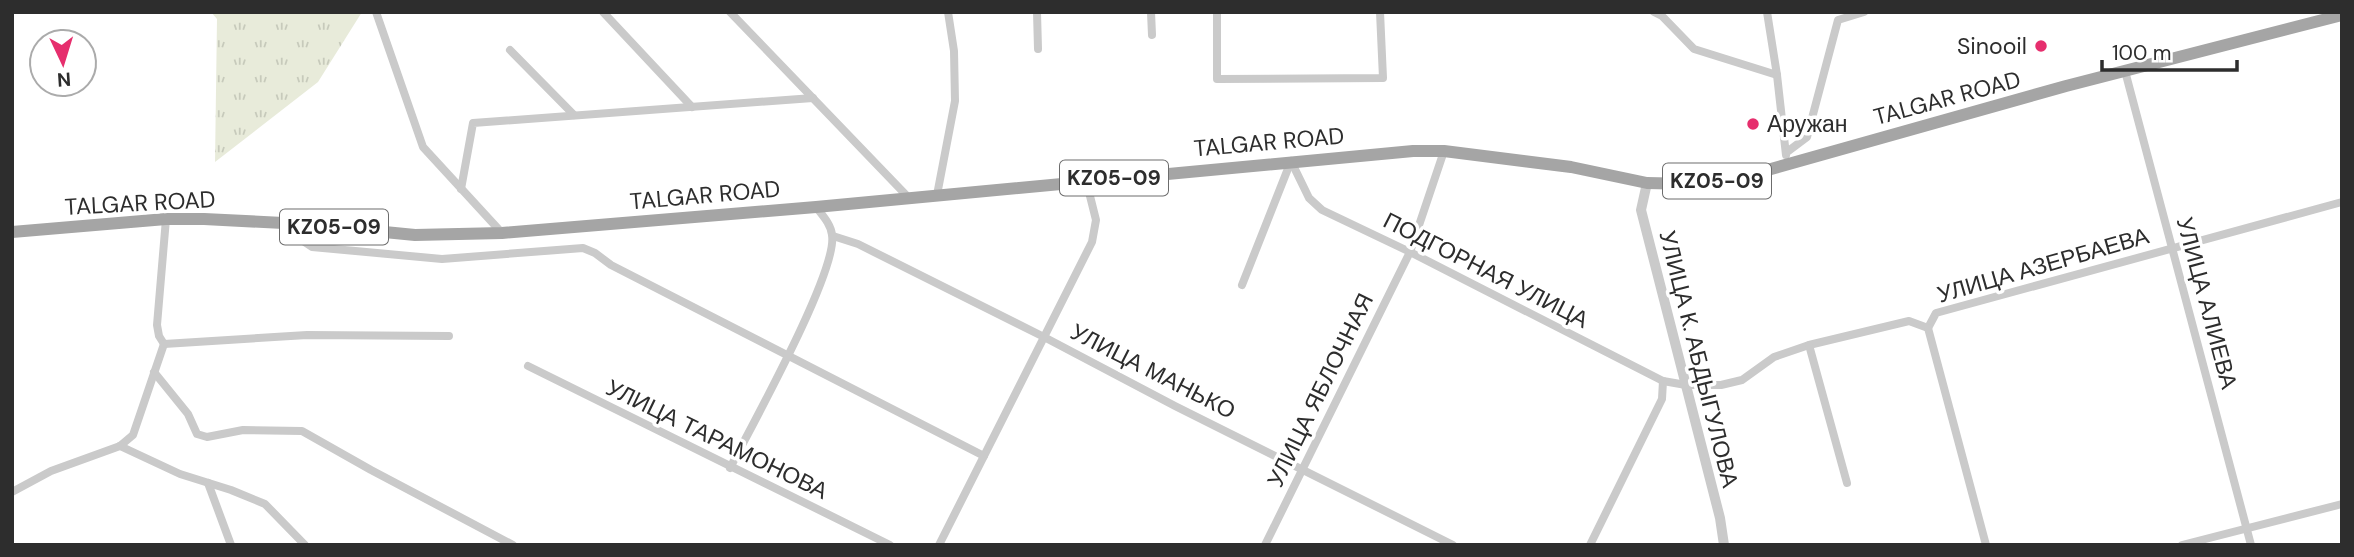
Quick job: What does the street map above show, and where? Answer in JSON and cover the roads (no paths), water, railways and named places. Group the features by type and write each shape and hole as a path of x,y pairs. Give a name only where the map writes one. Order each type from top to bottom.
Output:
{"main road":[{"name":"TALGAR ROAD","path":"12,232 166,219 303,224 415,235 502,233 816,207 1413,151 1444,151 1571,167 1647,183 1692,184 1746,176 1786,158 2342,15"}],"street":[{"path":"376,12 423,147 502,233"},
{"path":"603,12 692,107"},
{"path":"730,12 908,197"},
{"path":"937,195 954,101 954,51 948,12"},
{"path":"1037,12 1038,49"},
{"path":"1151,12 1153,35"},
{"path":"1217,12 1217,79 1383,78 1380,12"},
{"path":"1654,12 1662,16 1694,48 1777,75"},
{"path":"1767,12 1786,158"},
{"path":"1786,158 1807,137 1838,20 1864,12"},
{"path":"510,50 574,115"},
{"name":"УЛИЦА АЛИЕВА","path":"2125,71 2251,545"},
{"path":"461,189 473,123 813,98"},
{"name":"УЛИЦА ЯБЛОЧНАЯ","path":"1265,545 1410,252 1444,151"},
{"path":"1242,285 1291,161"},
{"name":"ПОДГОРНАЯ УЛИЦА","path":"1291,161 1309,198 1315,204 1663,381 1686,385"},
{"path":"939,545 1092,242 1096,230 1095,209 1086,180"},
{"name":"УЛИЦА К. АБДЫГУЛОВА","path":"1647,183 1641,210 1720,518 1724,545"},
{"name":"УЛИЦА АЗЕРБАЕВА","path":"1686,385 1711,386 1742,380 1774,357 1809,345 1909,321 1928,328 1936,313 2342,202"},
{"path":"730,468 788,354 828,264 832,236 828,224 816,207"},
{"path":"164,344 157,325 166,219"},
{"path":"303,224 303,241 312,247 442,259 583,248 611,265 984,456"},
{"name":"УЛИЦА МАНЬКО","path":"832,236 858,244 1453,545"},
{"path":"1928,328 1986,545"},
{"path":"164,344 307,335 449,336"},
{"path":"12,492 51,471 120,446 133,435 164,344"},
{"path":"1809,345 1847,483"},
{"name":"УЛИЦА ТАРАМОНОВА","path":"528,366 890,545"},
{"path":"154,372 188,414 197,434 207,437 243,430 302,431 513,545"},
{"path":"1590,545 1662,399 1663,381"},
{"path":"120,446 180,474 265,505 305,545"},
{"path":"208,483 231,545"},
{"path":"2182,545 2342,504"}],"place":[{"name":"Sinooil","path":"2041,46"},
{"name":"Аружан","path":"1753,124"}]}
